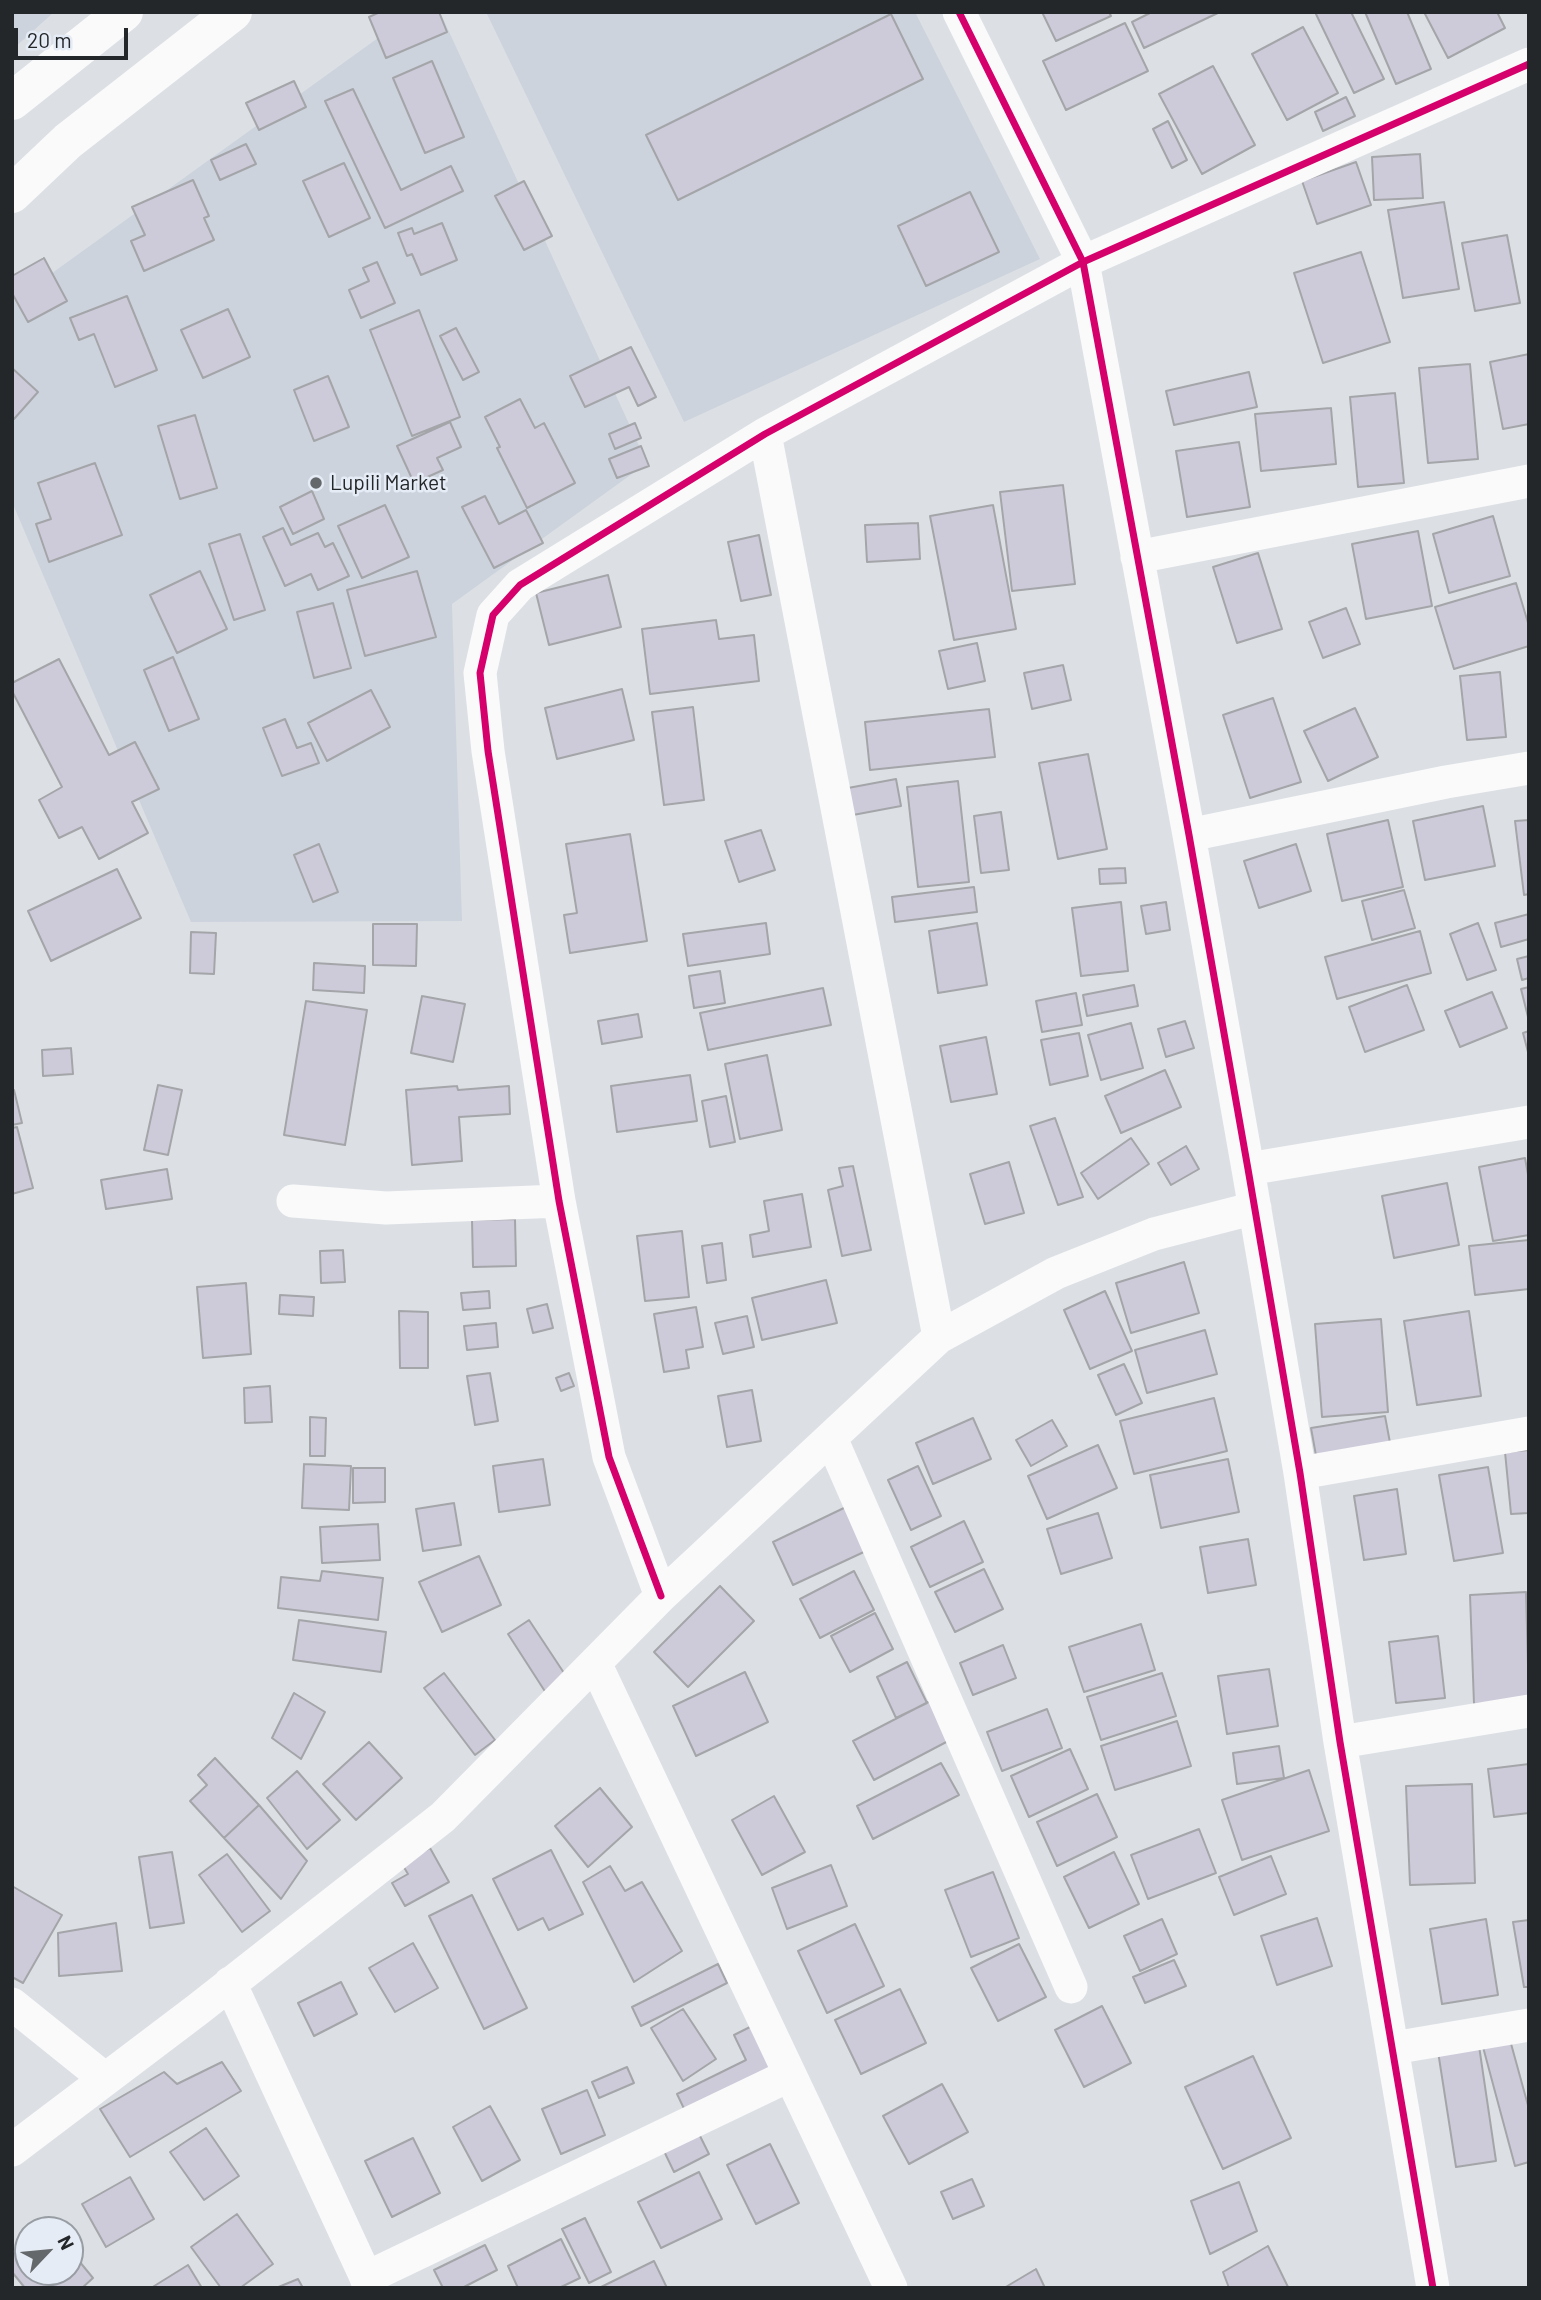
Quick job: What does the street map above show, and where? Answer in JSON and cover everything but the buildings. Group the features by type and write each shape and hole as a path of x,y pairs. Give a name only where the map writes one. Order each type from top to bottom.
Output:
{"main road":[{"path":"12,101 124,12"},
{"path":"12,194 68,141 233,12"}],"street":[{"path":"959,12 1083,262 1255,1208 1300,1473 1340,1742 1433,2288"},
{"path":"662,1597 609,1457 559,1201 488,751 481,673 494,615 520,585 765,434 1083,262 1529,64"},
{"path":"765,434 939,1337"},
{"path":"1136,557 1529,481"},
{"path":"1189,835 1446,782 1529,768"},
{"path":"1248,1169 1529,1122"},
{"path":"293,1201 386,1208 559,1201"},
{"path":"12,2150 443,1817 662,1597 939,1337 1056,1273 1154,1234 1255,1208"},
{"path":"1300,1473 1529,1433"},
{"path":"831,1438 1071,1987"},
{"path":"596,1665 891,2288"},
{"path":"1340,1742 1529,1711"},
{"path":"230,1983 368,2283 790,2076"},
{"path":"12,2004 104,2078"},
{"path":"1393,2048 1529,2025"}],"shaded area":[{"path":"12,12 54,12 12,50"},
{"name":"Lupili Market","path":"414,12 440,12 647,463 452,604 462,921 191,922 12,502 12,302"},
{"path":"486,12 915,12 1040,259 684,422"}],"cycle path":[{"path":"959,12 1083,262 1248,1169 1300,1473 1340,1742 1433,2288"},
{"path":"661,1596 609,1457 559,1201 488,751 480,673 493,615 520,585 765,434 1083,262 1529,64"}],"place":[{"name":"Lupili Market","path":"316,483"}]}
